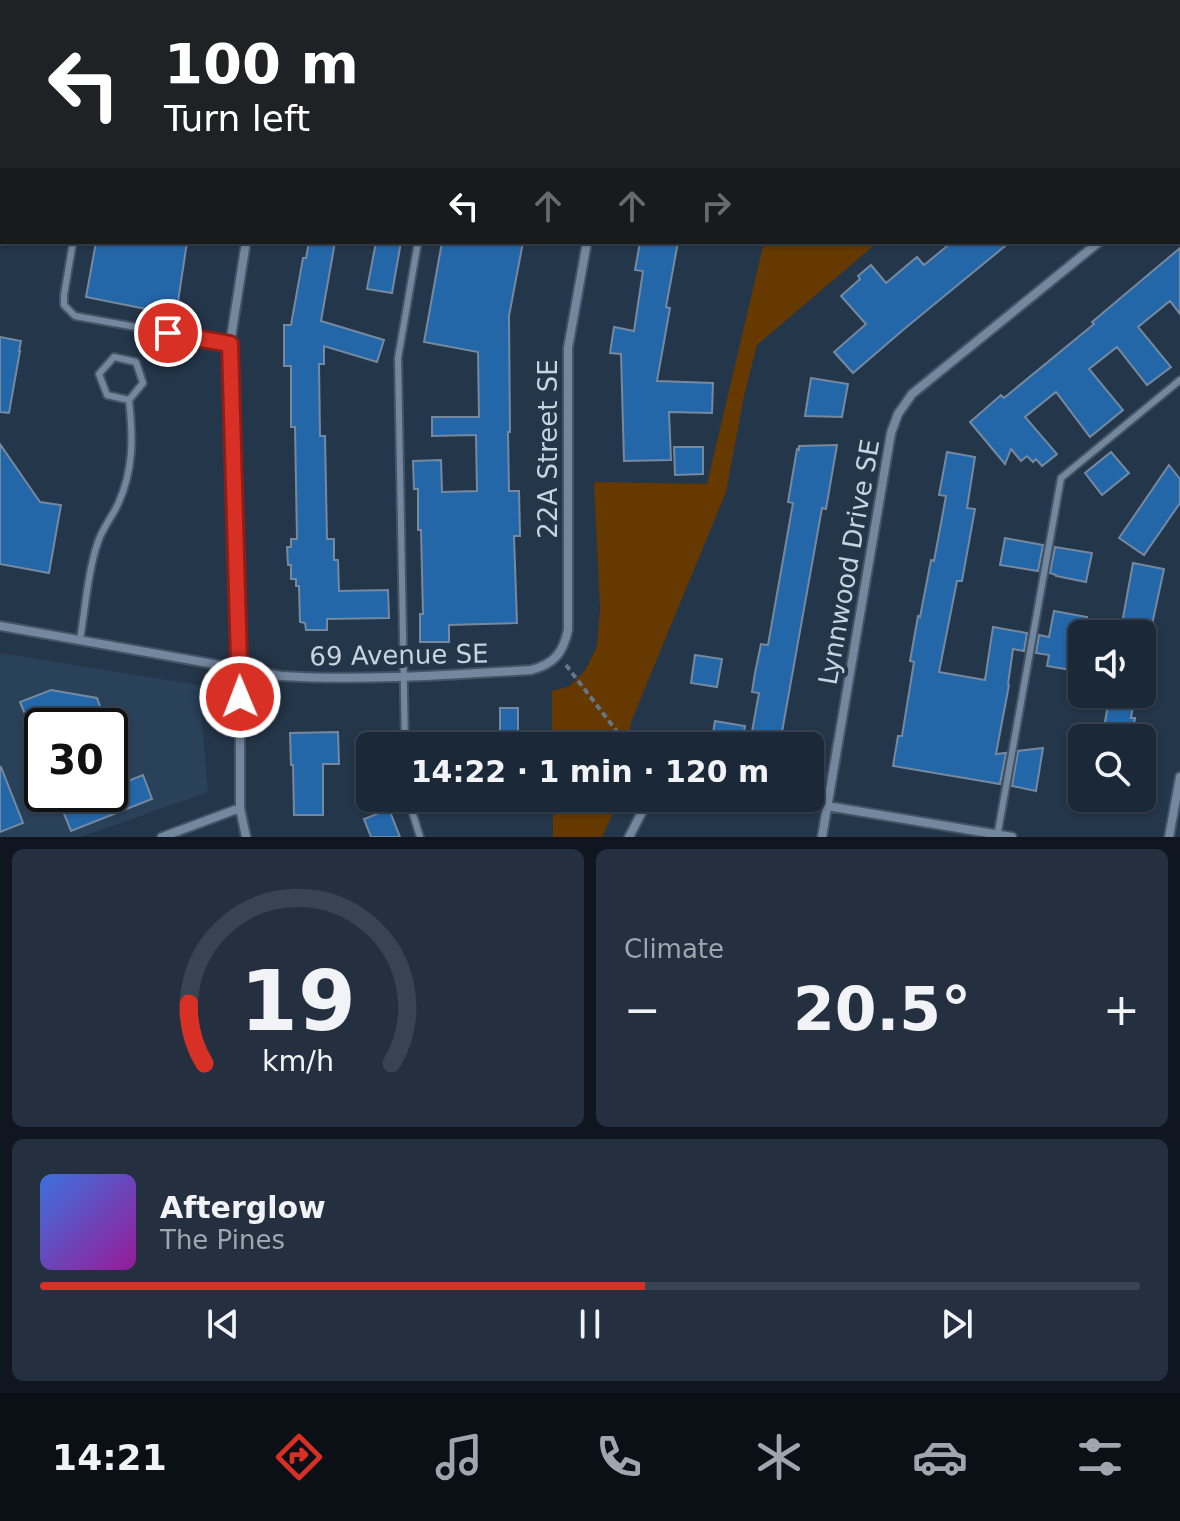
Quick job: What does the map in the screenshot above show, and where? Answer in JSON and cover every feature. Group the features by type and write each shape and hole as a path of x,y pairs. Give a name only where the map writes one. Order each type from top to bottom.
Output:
{"street":[{"path":"246,244 230,344 240,669 240,808 246,837"},
{"name":"22A Street SE","path":"557,654 565,645 568,630 568,348 587,244"},
{"name":"Lynnwood Drive SE","path":"822,837 891,433 898,414 912,394 1097,244"},
{"name":"69 Avenue SE","path":"0,626 281,676 312,678 531,670 547,666 557,654"},
{"path":"1169,837 1180,777"},
{"path":"824,806 1012,837"},
{"path":"162,837 240,808"},
{"path":"629,837 642,812"}],"lane":[{"path":"73,244 64,305 75,316 230,344"},
{"path":"405,732 398,358 418,244"},
{"path":"80,640 94,554 128,480 132,431 129,400 143,383 136,362 114,357 99,374 107,395 129,400"},
{"path":"997,836 1061,478 1180,380"},
{"path":"412,812 420,837"}],"path":[{"path":"557,654 617,732"}],"shaded area":[{"path":"764,244 876,244 757,345 726,492 631,722 630,732 552,732 552,691 570,686 586,669 597,646 600,609 594,482 707,484"},
{"path":"0,653 199,685 208,792 81,837 0,837"},
{"path":"553,812 614,812 602,837 553,837"}],"building":[{"path":"96,244 187,244 176,315 86,297"},
{"path":"309,244 335,244 321,321 384,340 377,362 324,346 324,364 319,364 320,436 325,436 327,539 334,539 339,591 388,590 389,618 327,619 327,630 306,630 305,623 300,622 299,586 296,586 296,579 291,579 291,565 288,565 287,547 291,547 291,539 297,539 295,427 291,427 291,366 284,366 284,325 291,325 303,258 306,258"},
{"path":"376,244 401,244 392,293 367,289"},
{"path":"442,244 523,244 509,316 509,491 519,491 520,536 514,536 517,623 449,625 449,642 420,642 420,614 423,614 421,530 418,530 418,489 414,489 413,461 441,460 442,492 477,491 476,435 432,436 432,417 479,417 478,352 424,342"},
{"path":"640,244 678,244 657,381 713,383 712,413 669,412 671,460 624,461 621,354 610,353 614,327 634,331 643,271 635,270"},
{"path":"950,244 1008,244 853,373 834,352 866,324 841,296 871,265 886,283 917,257 924,265"},
{"path":"1180,248 1180,314 1170,301 1138,327 1171,367 1147,385 1117,347 1089,369 1123,410 1090,437 1056,392 1025,417 1057,454 1042,466 1036,459 1033,462 1027,456 1021,461 1011,449 1005,464 970,422 1094,324 1092,322"},
{"path":"0,337 21,341 9,413 0,412"},
{"path":"811,378 848,384 842,417 805,416"},
{"path":"0,444 40,502 61,505 49,573 0,564"},
{"path":"837,445 826,509 822,508 782,732 752,732 759,693 752,692 755,673 761,644 768,645 793,503 788,502 799,446"},
{"path":"674,447 703,447 703,474 675,475"},
{"path":"947,452 975,457 967,508 975,509 962,581 957,581 939,672 985,680 993,627 1027,633 1024,651 1013,649 996,754 1006,753 1000,784 893,766 898,736 902,736 918,616 931,560 934,561 946,496 939,495"},
{"path":"1111,452 1129,473 1102,495 1085,473"},
{"path":"1169,465 1180,479 1180,503 1144,555 1119,538"},
{"path":"1005,538 1043,545 1038,571 1000,565"},
{"path":"1055,547 1092,553 1086,582 1050,573"},
{"path":"1133,563 1164,569 1153,620 1123,620"},
{"path":"1054,611 1087,617 1086,620 1068,620 1068,670 1047,666 1049,655 1036,653 1039,635 1049,637"},
{"path":"695,655 722,659 717,687 691,683"},
{"path":"51,690 97,698 101,708 24,708 24,712 20,702"},
{"path":"500,708 518,708 518,732 500,732"},
{"path":"1107,708 1133,708 1131,718 1135,718 1134,724 1105,724"},
{"path":"715,721 745,726 744,732 713,732"},
{"path":"338,732 339,764 323,764 323,815 294,815 290,733"},
{"path":"1043,748 1036,791 1012,786 1018,751"},
{"path":"0,768 23,823 0,832"},
{"path":"143,775 152,799 128,808 128,781"},
{"path":"63,812 119,812 71,831"},
{"path":"390,812 400,837 371,837 364,819"}],"route":[{"path":"168,333 230,344 240,697"}]}
